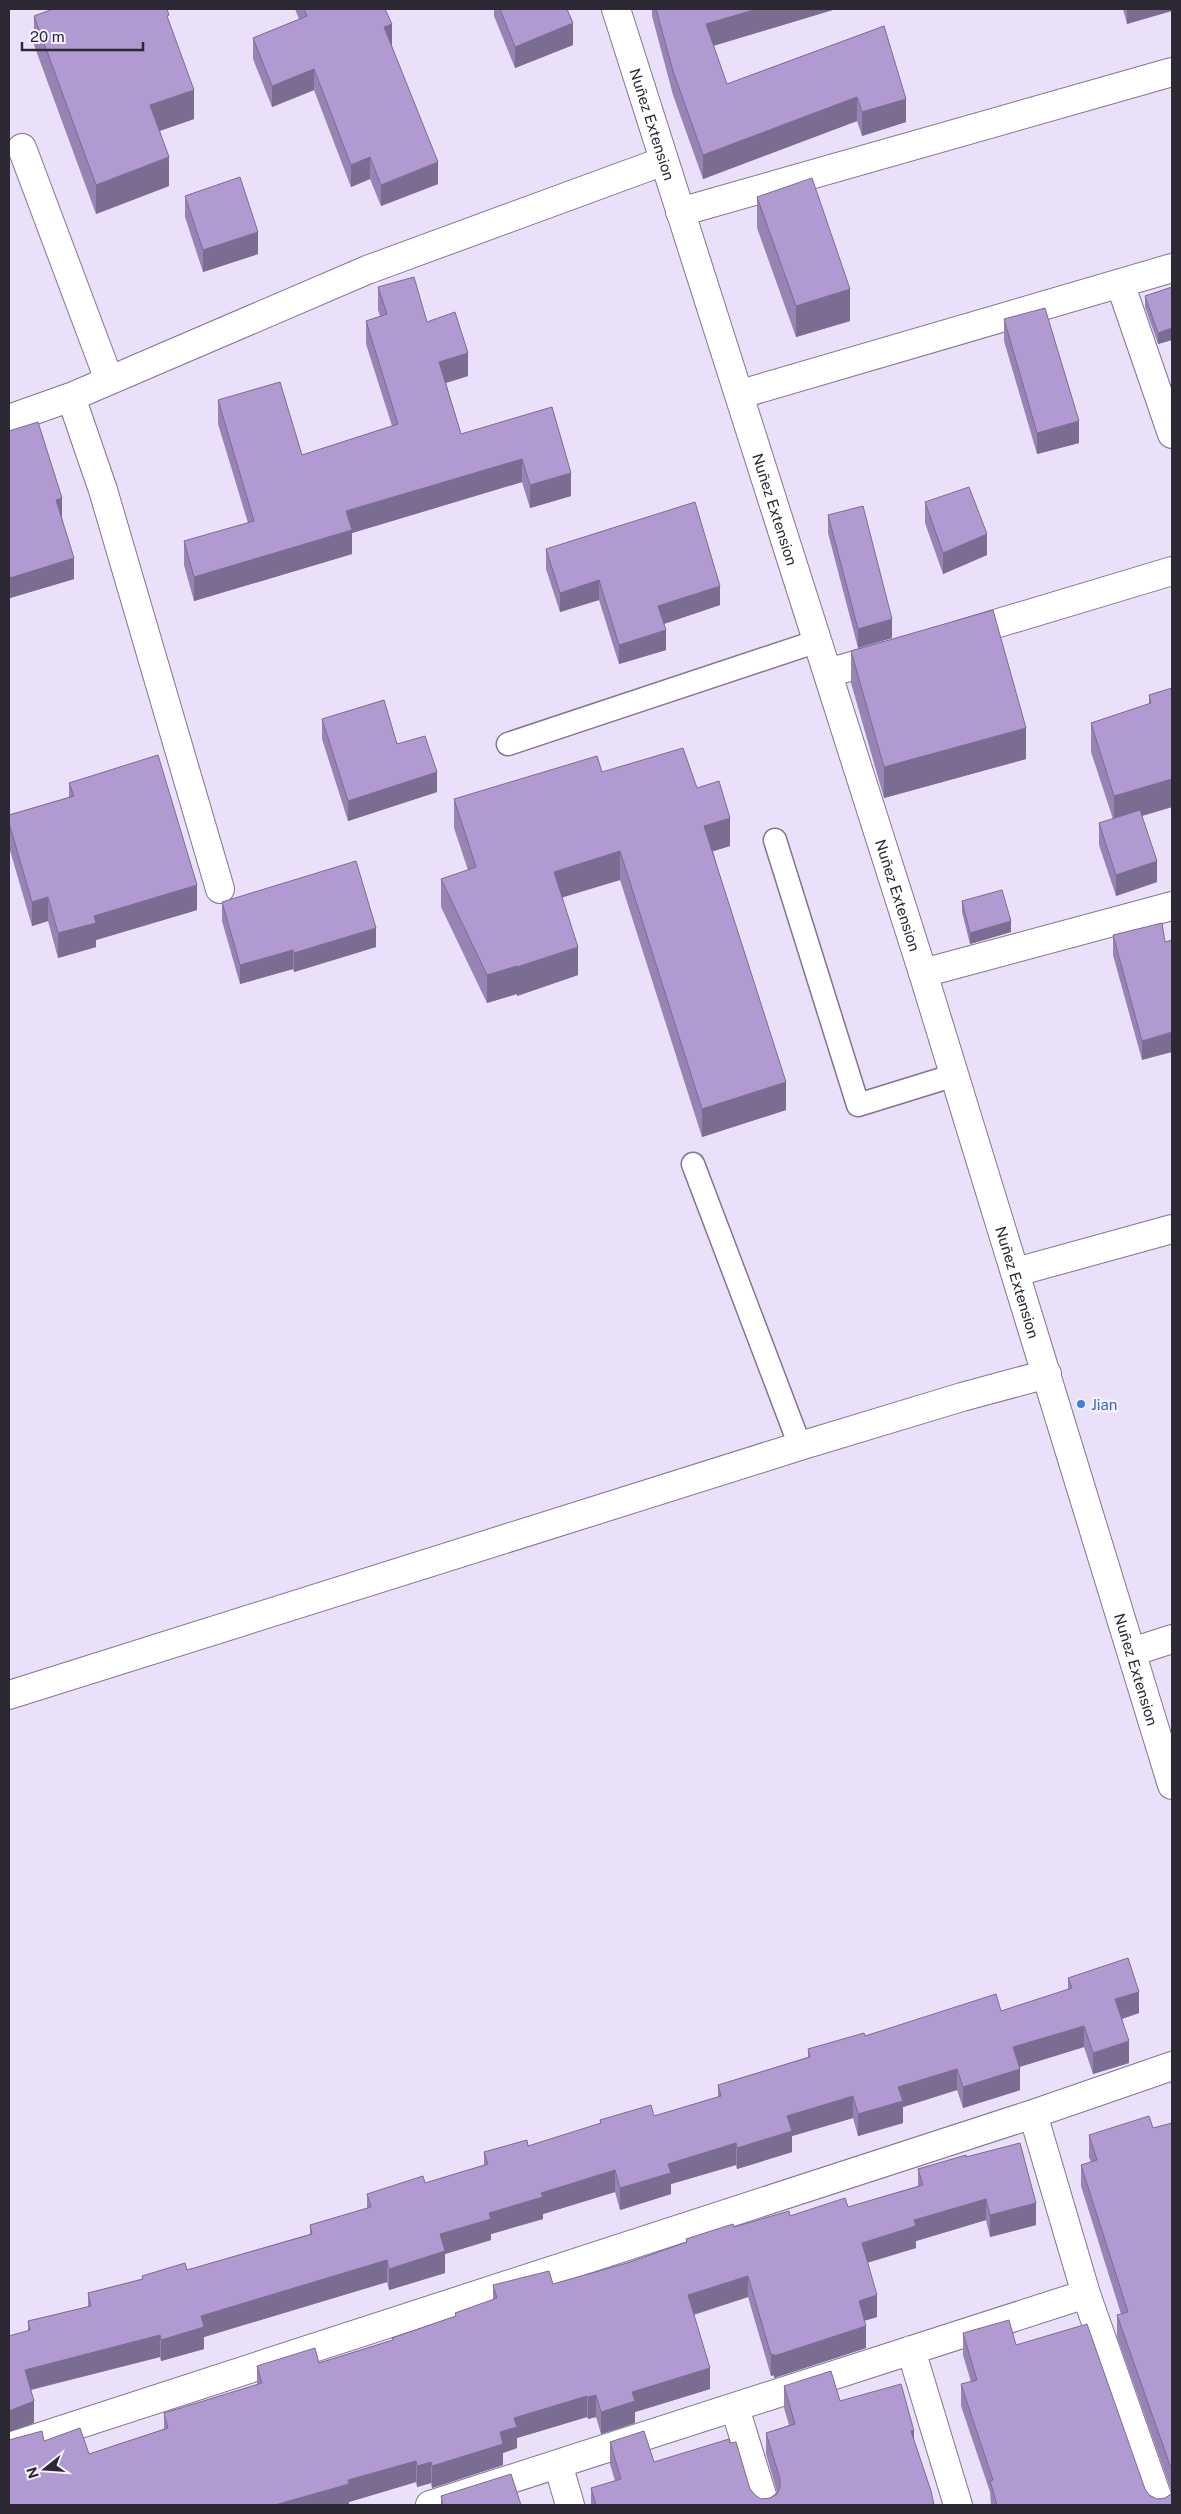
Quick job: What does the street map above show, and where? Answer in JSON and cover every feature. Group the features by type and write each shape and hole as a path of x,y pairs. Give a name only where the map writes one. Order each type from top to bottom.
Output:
{"street":[{"name":"Nuñez Extension","path":"616,9 680,212 741,394 924,973 1172,1785"},
{"path":"680,212 1172,72"},
{"path":"22,148 109,380"},
{"path":"9,419 71,397 367,270 664,161"},
{"path":"741,394 1172,268"},
{"path":"1120,283 1172,434"},
{"path":"71,397 103,490 220,889"},
{"path":"828,673 1172,571"},
{"path":"924,973 1172,906"},
{"path":"1016,1272 1172,1228"},
{"path":"9,1695 800,1446 962,1397 1047,1374"},
{"path":"1132,1652 1172,1640"},
{"path":"9,2447 1033,2114 1172,2066"},
{"path":"1033,2114 1086,2294 1160,2505"},
{"path":"430,2505 1086,2294"},
{"path":"911,2350 958,2505"},
{"path":"735,2408 764,2505"},
{"path":"558,2464 570,2505"}],"lane":[{"path":"508,744 818,641"},
{"path":"775,840 858,1105 955,1075"},
{"path":"693,1164 800,1446"}],"building":[{"path":"53,9 167,9 169,15 167,16 194,90 150,105 169,157 96,185 34,16"},
{"path":"304,9 385,9 392,24 384,27 438,162 381,185 370,157 351,165 314,69 272,86 253,38 307,16"},
{"path":"500,9 567,9 573,23 515,47"},
{"path":"656,9 757,9 706,24 727,84 884,26 906,99 862,112 857,97 703,155 673,71"},
{"path":"240,177 258,232 203,250 185,196"},
{"path":"812,178 850,289 796,306 757,197"},
{"path":"414,277 427,322 455,312 468,353 439,362 461,434 552,407 571,473 530,485 522,459 346,511 352,530 194,577 184,541 254,521 218,400 280,382 302,455 398,424 366,321 387,314 378,287"},
{"path":"1172,287 1172,328 1158,333 1145,296"},
{"path":"1045,308 1079,421 1037,433 1004,319"},
{"path":"38,422 62,498 56,500 74,558 10,578 9,431"},
{"path":"969,487 987,534 943,553 925,502"},
{"path":"695,502 720,586 658,606 666,630 619,645 599,580 560,593 546,549"},
{"path":"863,506 892,619 858,629 828,515"},
{"path":"993,610 1026,728 884,767 851,651"},
{"path":"1172,688 1172,779 1114,796 1091,723 1151,703 1149,695"},
{"path":"384,700 397,744 425,736 437,772 348,801 322,719"},
{"path":"683,748 697,788 719,781 730,818 704,826 786,1082 702,1109 620,851 554,872 578,947 487,975 441,879 476,867 454,799 597,756 602,772"},
{"path":"158,755 197,885 94,916 96,923 58,933 48,897 32,902 9,823 9,815 74,796 69,783"},
{"path":"1140,810 1157,861 1116,875 1099,823"},
{"path":"356,861 376,928 294,953 293,950 240,965 222,902"},
{"path":"1002,890 1011,921 970,933 962,901"},
{"path":"1162,923 1165,942 1172,940 1172,1032 1142,1041 1113,935"},
{"path":"1128,1958 1139,1992 1115,1999 1129,2041 1093,2053 1084,2026 1013,2047 1020,2069 963,2087 957,2069 898,2087 903,2101 858,2114 853,2096 787,2116 792,2131 737,2148 736,2143 668,2164 671,2173 620,2188 615,2170 541,2193 543,2197 489,2213 491,2219 440,2234 445,2251 389,2269 387,2260 201,2316 204,2327 161,2340 160,2335 25,2370 34,2401 9,2411 9,2336 30,2330 28,2321 91,2306 88,2293 143,2279 142,2276 185,2263 187,2270 312,2234 310,2225 371,2207 367,2194 423,2176 425,2183 488,2164 484,2152 527,2140 528,2146 601,2123 600,2120 651,2105 654,2116 721,2096 718,2085 810,2057 808,2049 864,2033 865,2036 996,1994 1001,2011 1072,1988 1068,1978"},
{"path":"1149,2116 1153,2128 1172,2123 1172,2471 1117,2315 1128,2312 1081,2165 1097,2160 1089,2135"},
{"path":"1020,2143 1036,2203 990,2215 986,2199 914,2220 916,2226 862,2243 877,2295 859,2301 866,2326 774,2356 774,2354 771,2355 748,2276 688,2295 710,2368 632,2392 635,2401 601,2412 596,2395 514,2418 517,2427 500,2432 503,2444 432,2466 431,2462 417,2466 416,2461 348,2480 349,2484 275,2505 9,2505 9,2440 42,2431 44,2441 80,2428 89,2454 168,2428 164,2413 262,2383 257,2366 315,2348 319,2363 393,2340 392,2338 456,2316 455,2313 497,2298 493,2285 549,2271 553,2284 627,2263 687,2242 686,2239 733,2224 734,2227 789,2211 790,2216 845,2198 848,2207 923,2185 918,2169 966,2155 966,2157"},
{"path":"1009,2320 1016,2345 1087,2324 1145,2489 1149,2495 1157,2499 1165,2498 1172,2493 1172,2505 997,2505 990,2481 993,2480 961,2384 977,2380 963,2333"},
{"path":"831,2371 840,2401 901,2384 914,2431 911,2431 934,2505 596,2505 591,2488 621,2479 610,2442 644,2431 654,2462 729,2439 730,2443 736,2442 750,2489 761,2499 770,2498 777,2494 780,2487 780,2479 766,2433 795,2424 784,2386"},
{"path":"511,2474 521,2505 443,2505 441,2496"}],"place":[{"name":"Jian","path":"1081,1404"}]}
